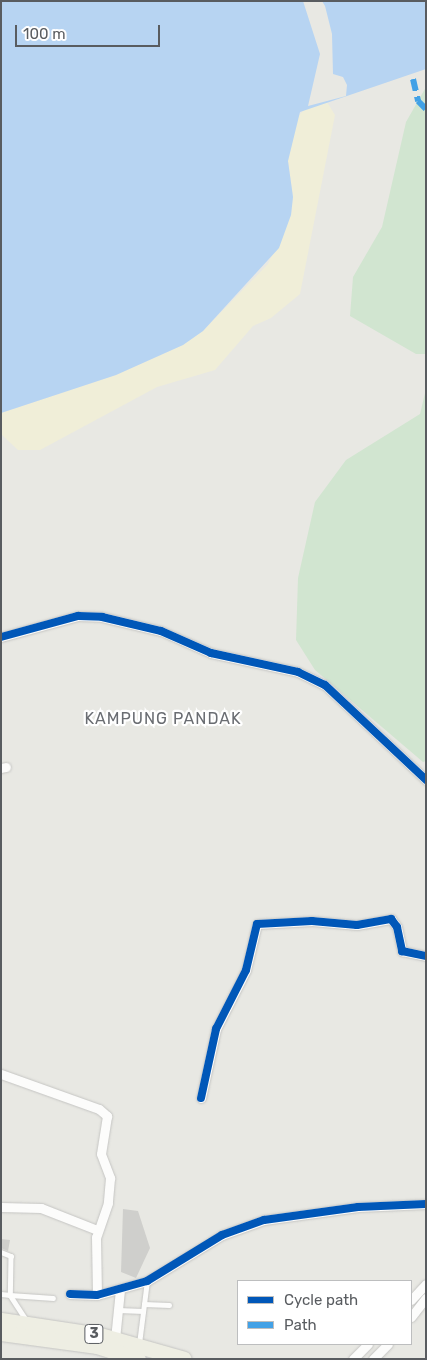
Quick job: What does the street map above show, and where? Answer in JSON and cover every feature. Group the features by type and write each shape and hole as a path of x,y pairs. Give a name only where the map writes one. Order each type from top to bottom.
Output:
{"highway":[{"name":"3","path":"1,1320 27,1323 115,1350"},
{"name":"3","path":"1,1333 184,1359"}],"street":[{"path":"1,638 78,616 102,617 161,631 211,653 298,672 325,685 426,780"},
{"path":"201,1098 216,1029 246,970 257,924 312,921 357,925 391,920 397,927 402,951 426,956"},
{"path":"1,1074 105,1112 108,1123 102,1154 110,1178 108,1203 97,1230 97,1294"},
{"path":"70,1294 97,1294 120,1290 147,1281 222,1235 264,1220 358,1207 426,1204"},
{"path":"1,1207 41,1208 97,1230"},
{"path":"412,1299 426,1284"},
{"path":"115,1350 120,1290"},
{"path":"412,1316 426,1298"},
{"path":"353,1359 367,1345"},
{"path":"373,1359 387,1345"}],"lane":[{"path":"1,1252 11,1256 10,1295 27,1323"},
{"path":"138,1352 147,1281"},
{"path":"1,1294 53,1298"},
{"path":"144,1304 169,1305"},
{"path":"118,1310 143,1311"}],"green space":[{"path":"426,87 426,354 416,354 350,316 353,277 382,227 406,122"},
{"path":"426,389 426,761 423,762 315,670 296,640 298,578 315,502 346,460 420,414"}],"sand":[{"path":"327,102 335,115 300,294 271,318 253,326 215,370 157,387 40,450 18,450 1,434 1,413 116,375 183,345 203,331 268,264 291,215 293,197 288,161 298,116 308,106"}],"water":[{"path":"1,1 426,1 426,69 300,112 288,161 293,197 291,215 279,248 203,331 183,345 116,375 1,413"}],"pier":[{"path":"303,1 322,1 325,6 332,34 333,74 343,77 347,85 346,96 308,106 320,54"}],"building":[{"path":"123,1209 138,1211 150,1248 136,1278 121,1272"},
{"path":"1,1239 10,1240 8,1251 1,1248"}],"marked path":[{"path":"413,79 418,101 426,109"}],"cycle path":[{"path":"1,637 78,616 102,617 161,631 211,653 298,672 325,685 426,780"},
{"path":"201,1098 216,1029 246,970 257,924 312,921 357,925 391,919 397,927 402,951 426,956"},
{"path":"70,1294 97,1295 147,1281 222,1235 264,1220 358,1207 426,1204"}],"district":[{"name":"KAMPUNG PANDAK","path":"163,719"}]}
